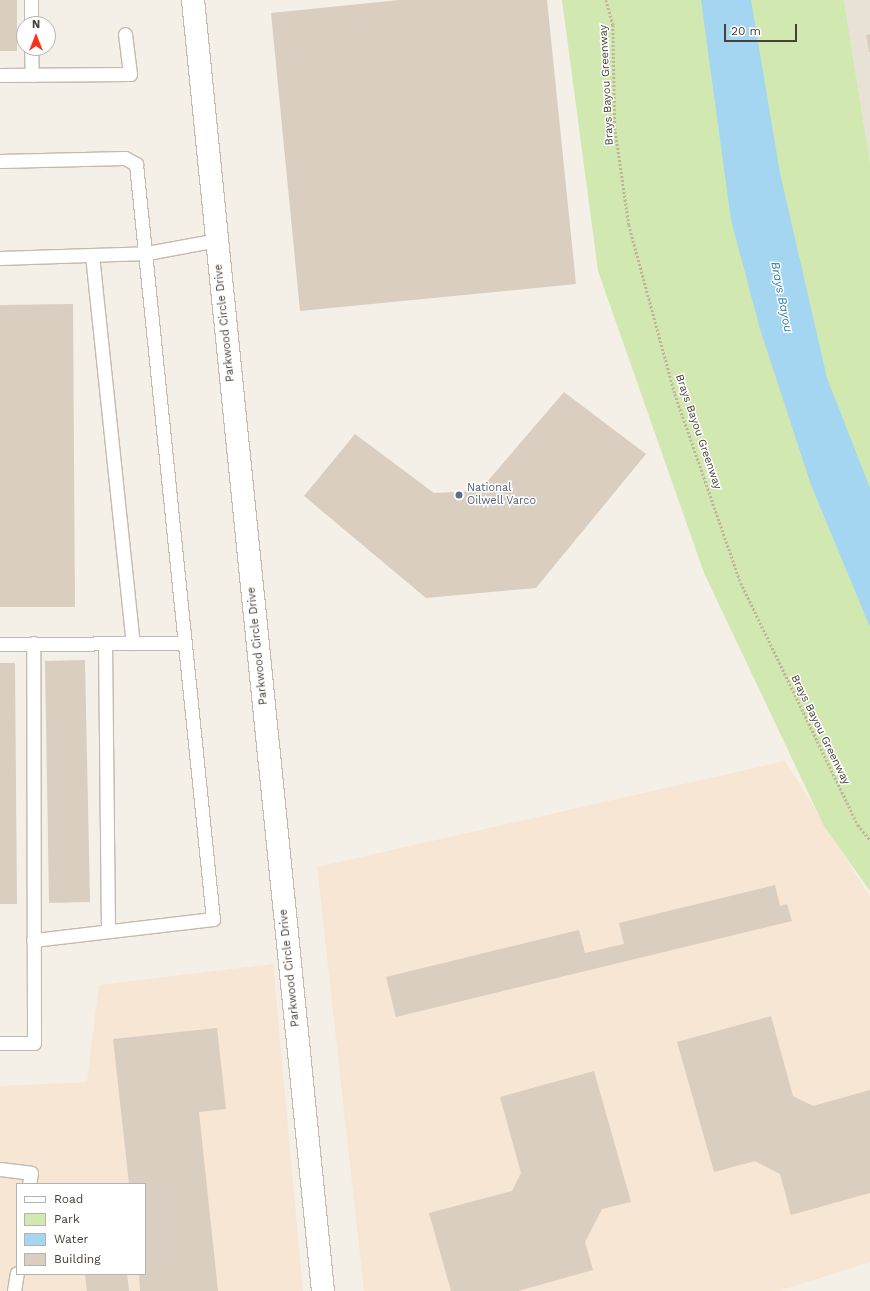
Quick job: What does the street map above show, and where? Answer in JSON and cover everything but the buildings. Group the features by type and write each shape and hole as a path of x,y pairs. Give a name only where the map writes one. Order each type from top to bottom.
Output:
{"street":[{"name":"Parkwood Circle Drive","path":"193,0 323,1291"}],"lane":[{"path":"31,0 31,16"},
{"path":"0,75 130,74 125,34"},
{"path":"32,56 32,75"},
{"path":"0,161 125,158 136,164 213,919 33,940"},
{"path":"0,258 146,253 217,240"},
{"path":"92,255 133,643"},
{"path":"105,643 108,931"},
{"path":"0,644 185,643"},
{"path":"0,1043 34,1043 33,644"},
{"path":"0,1169 30,1179"},
{"path":"14,1291 17,1275"}],"path":[{"name":"Brays Bayou Greenway","path":"606,0 613,25 614,128 629,225 675,394 741,583 858,825 870,840"}],"shaded area":[{"path":"844,0 870,0 870,162"},
{"path":"785,761 870,897 870,1262 779,1291 364,1291 317,867"},
{"path":"273,964 303,1291 0,1291 0,1086 87,1082 99,985"}],"green space":[{"path":"562,0 844,0 870,162 870,891 824,826 704,573 598,271"}],"water":[{"name":"Brays Bayou","path":"701,0 751,0 780,173 827,378 870,488 870,627 811,485 760,329 731,220"}],"place":[{"name":"National Oilwell Varco","path":"459,495"}]}
